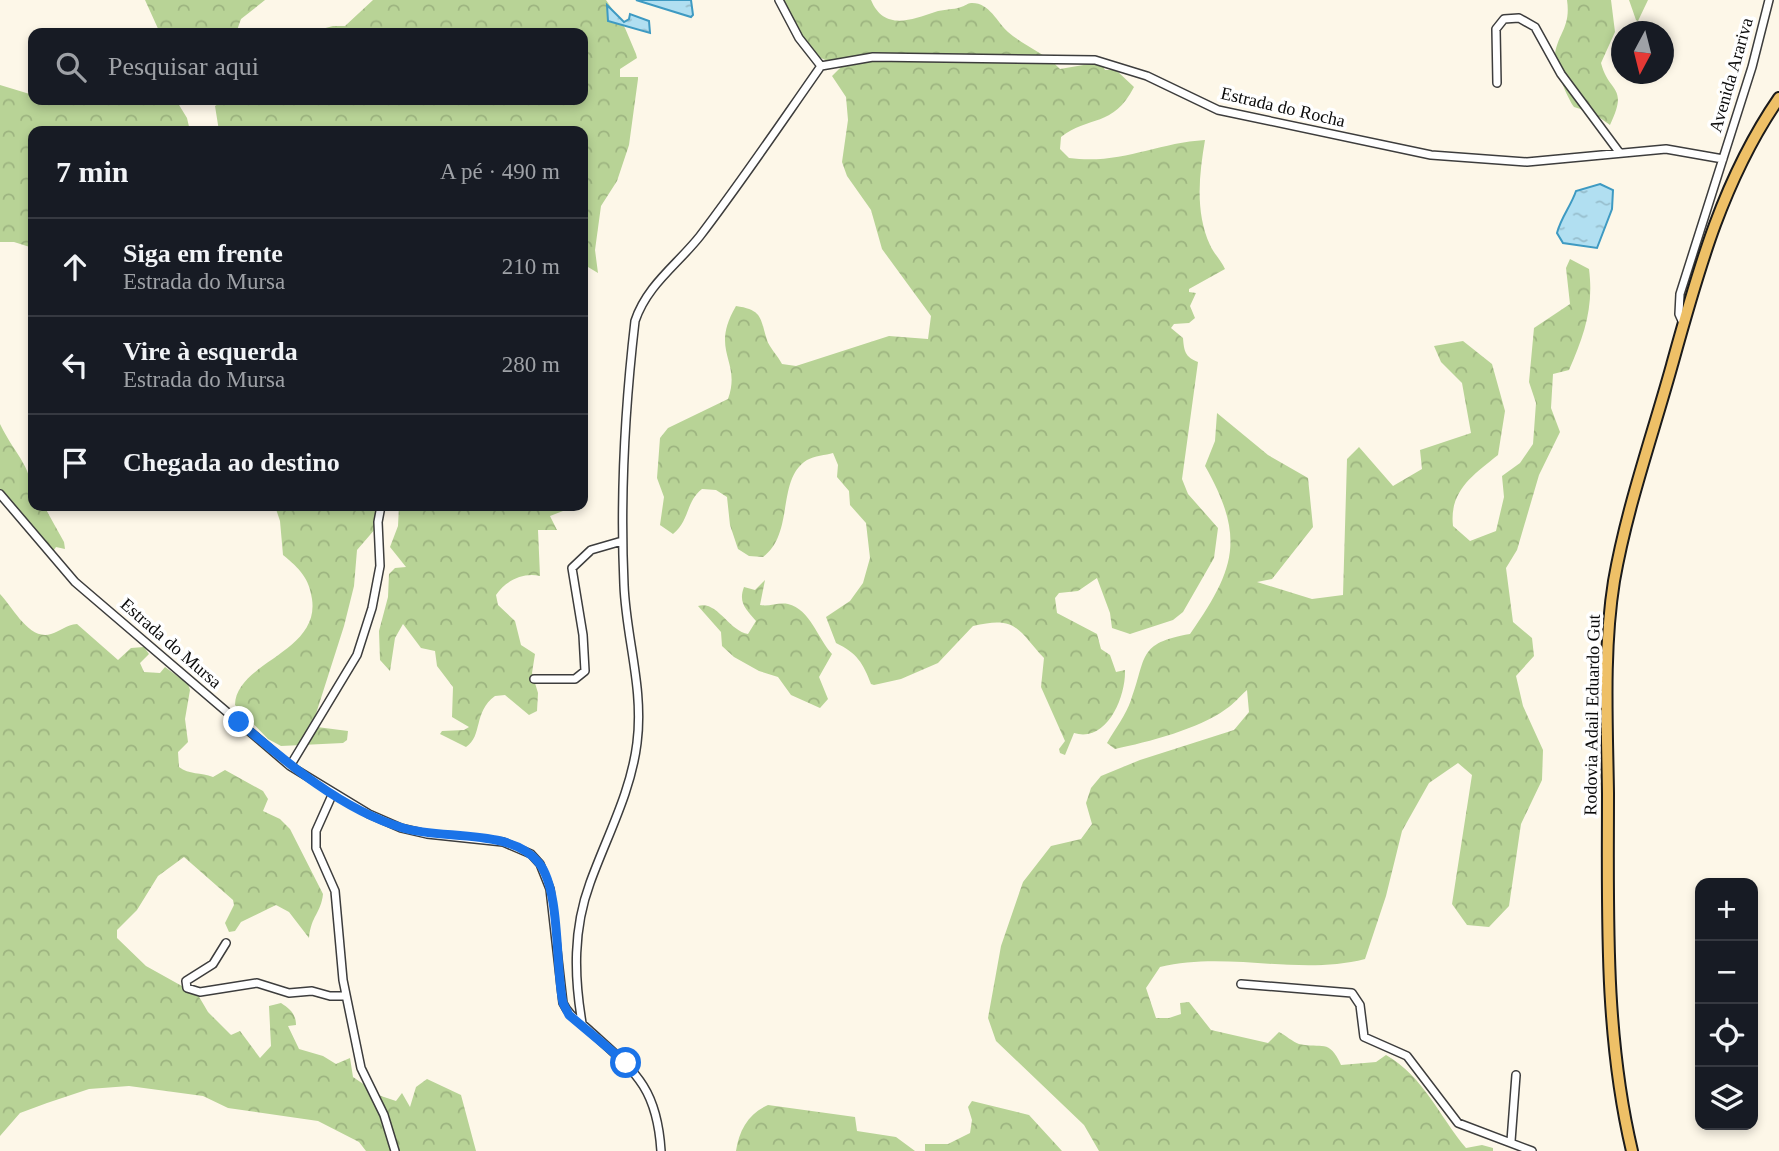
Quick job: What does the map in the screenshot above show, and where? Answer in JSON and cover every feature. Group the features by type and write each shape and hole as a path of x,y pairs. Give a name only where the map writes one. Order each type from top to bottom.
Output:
{"main road":[{"name":"Rodovia Adail Eduardo Gut","path":"1632,1151 1616,1066 1609,983 1610,617 1625,528 1701,262 1741,161 1779,98"}],"street":[{"path":"582,1023 576,987 577,934 589,885 625,793 637,743 639,693 624,589 622,541 634,336 639,308 646,296 691,247 724,204 821,66 799,38 779,0"},
{"name":"Avenida Arariva","path":"1684,323 1679,314 1680,294 1769,0"},
{"path":"1497,83 1496,29 1504,19 1519,18 1535,27 1561,74 1619,152"},
{"name":"Estrada do Rocha","path":"821,66 873,57 1095,60 1147,76 1218,110 1431,155 1527,162 1558,161 1575,155 1666,149 1723,159"},
{"name":"Estrada do Mursa","path":"0,494 75,582 290,766 333,793 401,828 427,834 503,842 531,854 540,864 550,889 563,1003 569,1015 582,1023 626,1063 650,1094 657,1112 661,1151"},
{"path":"290,766 357,655 372,608 380,566 380,511"},
{"path":"534,679 575,679 585,671 583,635 572,568 591,550 622,541"},
{"path":"333,793 316,831 316,848 335,891 346,996 362,1068 384,1115 395,1151"},
{"path":"226,943 213,964 186,981 187,988 200,992 257,983 289,993 312,990 330,996 346,996"},
{"path":"1241,984 1343,991 1354,995 1360,1005 1364,1037 1407,1056 1458,1123 1532,1151"},
{"path":"1511,1141 1516,1075"}],"green space":[{"path":"145,0 265,0 241,19 238,28 158,28"},
{"path":"373,0 606,0 625,28 637,58 620,69 620,77 638,79 629,145 617,181 601,206 595,250 598,273 588,267 588,126 218,126 215,106 588,105 588,28 326,28 345,26"},
{"path":"782,0 871,0 883,16 899,21 970,3 977,4 988,9 1014,37 1048,58 1060,69 1101,62 1105,70 1116,70 1134,87 1118,109 1061,137 1060,149 1069,158 1105,159 1205,140 1200,180 1202,220 1210,245 1225,269 1189,289 1189,292 1196,293 1190,306 1195,318 1189,323 1174,324 1171,328 1183,338 1188,356 1198,362 1182,479 1188,494 1218,528 1214,558 1183,612 1173,620 1130,634 1112,628 1110,613 1097,578 1078,591 1059,593 1055,598 1057,613 1097,634 1101,649 1110,655 1116,672 1125,670 1118,704 1105,725 1086,734 1074,733 1065,755 1060,753 1059,749 1065,741 1041,687 1044,658 1015,627 999,622 973,626 938,663 901,679 874,685 858,659 836,643 826,617 850,601 863,583 870,558 866,523 850,505 849,491 837,477 838,465 833,453 807,460 798,469 788,493 779,534 773,547 763,557 749,556 738,549 730,525 727,497 716,490 702,489 697,494 673,534 660,525 664,497 657,478 660,438 668,428 728,399 731,374 725,334 736,306 751,310 759,316 768,343 782,364 796,366 889,336 928,339 931,316 882,249 871,210 847,176 842,162 848,120 846,97 832,76 841,67 812,54"},
{"path":"1567,0 1611,0 1614,21 1611,21 1611,41 1601,63 1618,96 1610,125 1593,113 1574,107 1559,73 1555,54 1568,9"},
{"path":"1629,0 1648,0 1638,21"},
{"path":"0,85 28,93 28,105 179,105 189,126 28,126 28,246 14,242 0,242"},
{"path":"1570,259 1589,269 1589,309 1569,370 1553,374 1551,408 1560,432 1539,475 1517,550 1506,568 1513,622 1532,638 1534,656 1516,676 1523,706 1543,750 1542,780 1521,824 1509,906 1489,927 1467,925 1452,904 1472,775 1458,763 1429,783 1402,831 1386,896 1365,959 1315,965 1211,961 1185,963 1160,967 1146,988 1156,1018 1181,1014 1180,1003 1189,1002 1211,1030 1268,1043 1279,1032 1299,1044 1329,1048 1341,1065 1376,1062 1386,1055 1411,1074 1466,1148 1482,1145 1493,1148 1493,1151 1099,1151 1084,1125 996,1041 988,1018 1001,946 1023,882 1051,846 1081,839 1092,824 1086,803 1091,788 1101,776 1140,760 1234,730 1249,712 1247,690 1226,709 1188,729 1115,749 1107,743 1129,706 1147,654 1161,642 1190,634 1217,590 1225,571 1230,553 1226,513 1205,466 1215,441 1217,413 1268,455 1308,478 1313,527 1272,579 1257,582 1312,599 1343,595 1347,459 1359,447 1393,486 1422,469 1420,450 1471,433 1462,383 1441,362 1434,346 1463,341 1492,364 1505,411 1498,455 1472,477 1459,493 1453,514 1453,526 1470,541 1496,531 1504,497 1502,476 1520,463 1533,444 1536,403 1529,382 1534,328 1570,304 1566,268"},
{"path":"0,424 28,474 28,511 47,511 64,542 65,549 56,547 50,556 0,501"},
{"path":"277,511 379,511 376,528 357,550 354,586 344,626 314,720 317,727 348,731 347,740 343,743 281,746 268,739 235,705 239,690 249,678 291,645 303,632 311,617 312,599 309,585 299,570 283,555"},
{"path":"399,511 563,511 550,516 557,530 538,530 540,576 527,575 515,579 496,595 498,605 515,621 521,645 535,654 532,673 538,693 537,711 529,715 505,695 495,696 484,709 475,737 466,747 440,734 442,731 464,730 469,727 452,717 453,687 437,666 435,651 421,648 403,624 395,638 390,671 380,660 379,631 388,597 389,574 395,568 406,567 390,547 398,526"},
{"path":"765,580 760,605 788,604 796,607 808,618 832,654 819,677 828,699 820,708 791,695 778,677 759,671 734,657 722,646 721,632 698,606 711,607 735,628 748,634 756,621 746,609 742,593 744,587 755,590"},
{"path":"0,594 22,622 36,633 51,634 77,624 118,660 131,648 144,647 149,654 140,663 144,672 160,673 165,667 188,684 190,690 185,719 188,742 178,752 179,767 213,777 225,770 263,791 268,799 263,811 280,819 290,829 323,894 309,938 289,912 276,905 241,922 235,931 229,932 225,923 234,905 233,900 184,857 158,876 137,910 117,930 117,938 146,966 198,995 208,1012 231,1035 240,1031 260,1058 271,1046 269,1006 281,1003 294,1015 296,1025 288,1026 299,1049 323,1056 336,1064 350,1058 353,1077 381,1096 396,1101 402,1093 410,1107 416,1087 427,1079 461,1095 476,1151 366,1151 359,1142 318,1121 228,1108 203,1096 129,1086 89,1089 20,1113 0,1136"},
{"path":"972,1101 1029,1115 1062,1151 925,1151 925,1144 948,1144 970,1133 972,1120 968,1107"},
{"path":"768,1105 855,1117 857,1131 896,1137 915,1151 736,1151 746,1123 761,1108"}],"water":[{"path":"636,0 691,0 693,15 691,17"},
{"path":"607,5 624,22 629,19 630,14 649,21 650,33 608,21"},
{"path":"1600,184 1613,190 1612,209 1597,248 1563,243 1557,233 1576,191"}],"route":[{"path":"239,722 290,766 369,814 401,828 427,834 503,842 531,854 540,864 550,889 555,919 558,974 566,1010 626,1063"}]}
